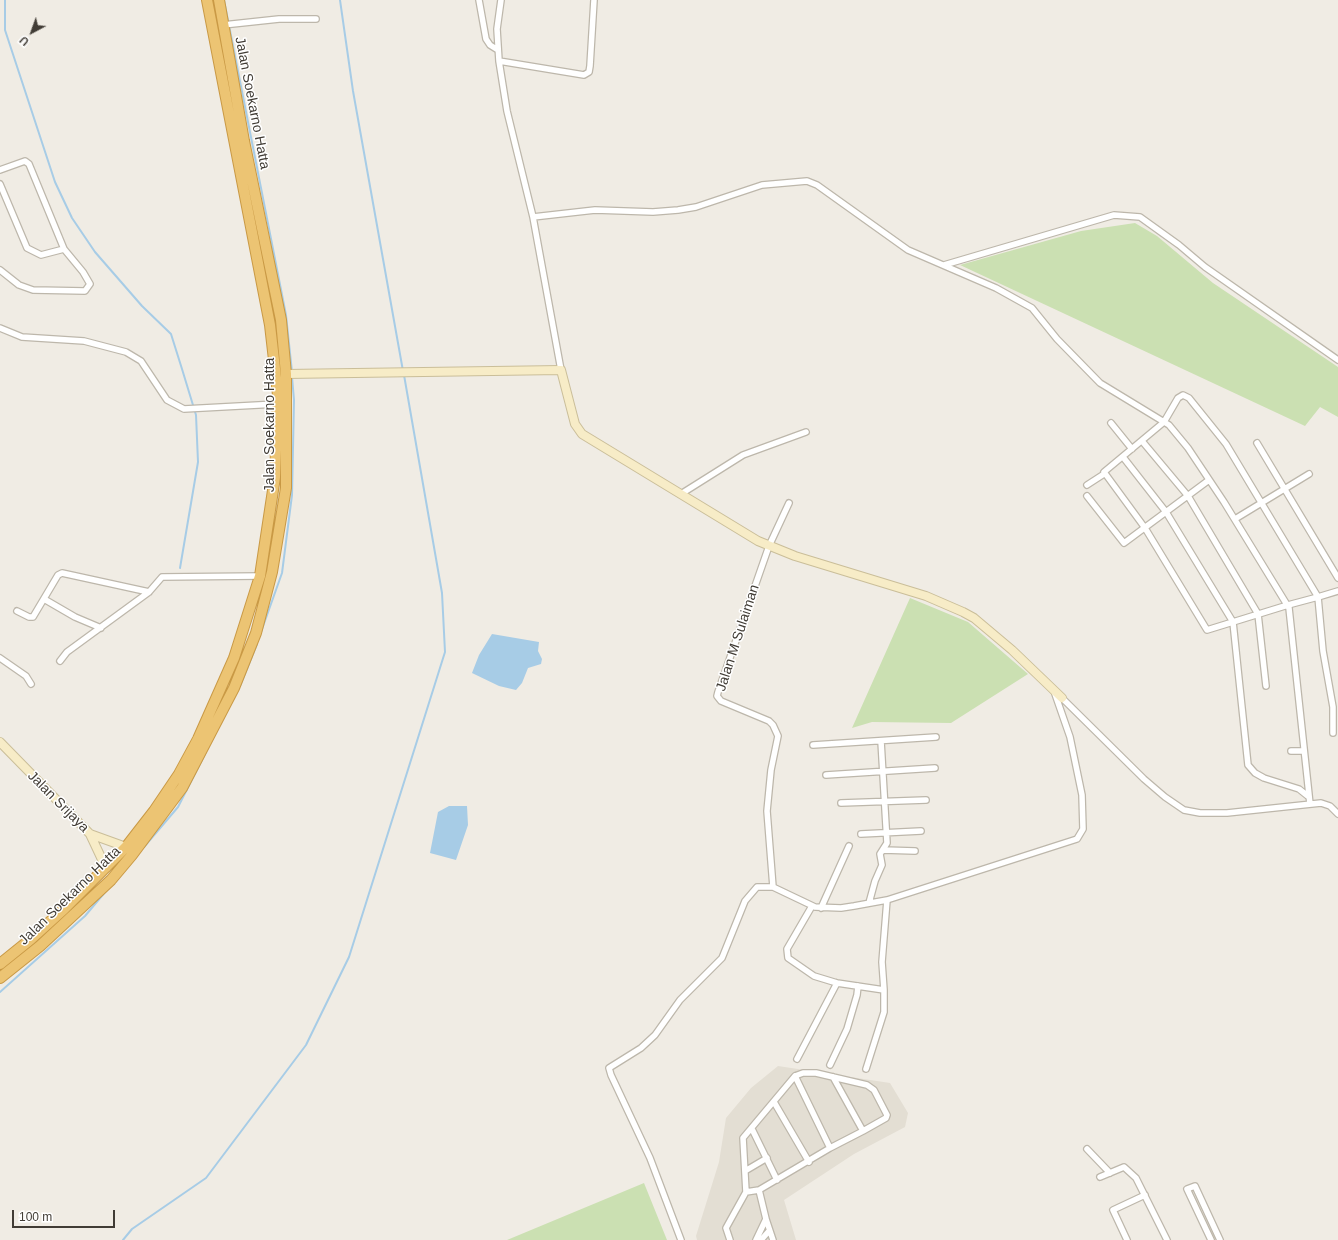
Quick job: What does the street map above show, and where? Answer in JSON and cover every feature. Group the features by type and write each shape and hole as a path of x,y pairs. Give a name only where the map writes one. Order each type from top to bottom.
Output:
{"highway":[{"name":"Jalan Soekarno Hatta","path":"0,964 31,939 126,847 174,780 198,739 234,658 260,576 275,477 277,404 270,325 207,0"},
{"name":"Jalan Soekarno Hatta","path":"0,978 61,927 111,880 132,855 182,788 234,688 256,633 272,572 286,488 287,374 281,320 225,24 218,0"}],"street":[{"path":"479,0 486,39 490,45 498,50"},
{"path":"501,0 497,29 498,50 507,112 533,217 561,370 575,424 579,432 750,537 768,546 795,556 926,596 964,612 974,618 1012,650 1144,779 1165,797 1184,810 1200,813 1227,814 1321,803 1330,806 1338,814"},
{"path":"499,61 584,75 589,72 594,0"},
{"path":"225,24 252,21 316,19"},
{"path":"0,170 25,161 29,164 64,249 83,272 90,284 85,290 33,290 19,285 0,270"},
{"path":"533,217 595,210 653,212 678,210 696,207 762,185 807,181 817,185 908,250 996,288 1032,308 1057,339 1100,383 1169,425 1188,448 1288,605 1310,804"},
{"path":"0,184 27,248 41,255 64,249"},
{"path":"943,265 1114,215 1140,217 1179,245 1205,267 1338,360"},
{"path":"0,328 22,337 84,341 126,352 141,361 167,400 184,409 277,404"},
{"path":"287,374 561,370"},
{"path":"1087,485 1104,474 1164,422 1178,398 1183,395 1189,398 1226,444 1318,597 1323,651 1333,707 1333,733"},
{"path":"1111,423 1132,449"},
{"path":"681,494 743,455 806,432"},
{"path":"1142,441 1188,496 1258,614 1266,686"},
{"path":"1257,442 1338,578"},
{"path":"1123,457 1166,512 1233,622 1248,765 1255,773 1264,778 1299,789 1309,797"},
{"path":"1104,474 1145,528 1205,629 1338,591"},
{"path":"1234,519 1309,474"},
{"path":"1087,496 1123,543 1209,480"},
{"path":"768,546 789,503"},
{"name":"Jalan M Sulaiman","path":"768,546 717,696 722,701 769,721 773,725 778,736 772,770 768,811 773,887"},
{"path":"17,612 32,618 58,575 62,573 149,592"},
{"path":"60,661 67,652 149,592 162,577 260,576"},
{"path":"44,599 74,617 101,628"},
{"path":"0,658 26,676 31,684"},
{"path":"681,1240 650,1158 611,1075 610,1068 641,1048 655,1035 680,1000 722,958 746,901 752,891 757,887 773,887 812,906 821,908 840,908 887,900 1077,839 1082,834 1084,814 1082,795 1070,737 1054,691"},
{"path":"813,746 936,737"},
{"path":"869,903 875,881 882,865 880,854 887,843 881,741"},
{"name":"Jalan Srijaya","path":"0,742 90,834 126,847"},
{"path":"1291,751 1304,751"},
{"path":"826,775 935,768"},
{"path":"841,803 926,800"},
{"path":"861,834 921,831"},
{"path":"90,834 106,868"},
{"path":"821,908 848,846"},
{"path":"883,850 915,851"},
{"path":"866,1069 884,1012 882,962 887,900"},
{"path":"812,906 787,949 788,958 814,976 838,983 884,990"},
{"path":"797,1059 838,983"},
{"path":"830,1065 847,1029 854,1009 858,986"},
{"path":"730,1240 726,1228 746,1192 743,1138 795,1076 803,1073 816,1073 867,1085 874,1090 887,1115 886,1118 863,1132 830,1148 809,1162 759,1190 746,1192"},
{"path":"795,1076 830,1148"},
{"path":"833,1077 863,1132"},
{"path":"774,1102 809,1162"},
{"path":"752,1129 777,1180"},
{"path":"1087,1148 1110,1173"},
{"path":"745,1171 766,1158"},
{"path":"1100,1178 1124,1166 1136,1178 1167,1240"},
{"path":"1211,1240 1187,1189 1195,1186 1220,1240"},
{"path":"759,1190 773,1240"},
{"path":"1127,1240 1113,1210 1145,1195"},
{"path":"756,1240 766,1219"},
{"path":"761,1240 769,1230"}],"shaded area":[{"path":"778,1066 890,1083 908,1113 905,1127 854,1154 784,1200 796,1240 697,1240 696,1236 719,1162 726,1118 751,1088"}],"green space":[{"path":"1135,223 1157,236 1213,283 1338,367 1338,417 1320,407 1305,426 960,265 1081,231"},
{"path":"910,598 968,622 1028,674 951,723 872,722 852,728"},
{"path":"644,1183 667,1240 507,1240"}],"water":[{"path":"492,634 539,642 538,651 542,659 541,664 528,668 522,683 516,690 499,686 472,673 479,655"},
{"path":"449,806 467,806 468,825 456,860 430,853 438,812"}],"waterway":[{"path":"5,0 5,30 55,182 72,218 95,252 142,306 171,334 182,369 196,415 198,462 180,568"},
{"path":"224,0 286,315 292,372"},
{"path":"340,0 353,91 403,371"},
{"path":"123,1240 132,1229 206,1178 306,1045 349,957 445,652 442,593 404,375"},
{"path":"261,632 282,573 292,495 294,400 292,377"},
{"path":"240,686 257,644"},
{"path":"144,847 178,807 206,752"},
{"path":"0,992 85,916 106,891"}]}
